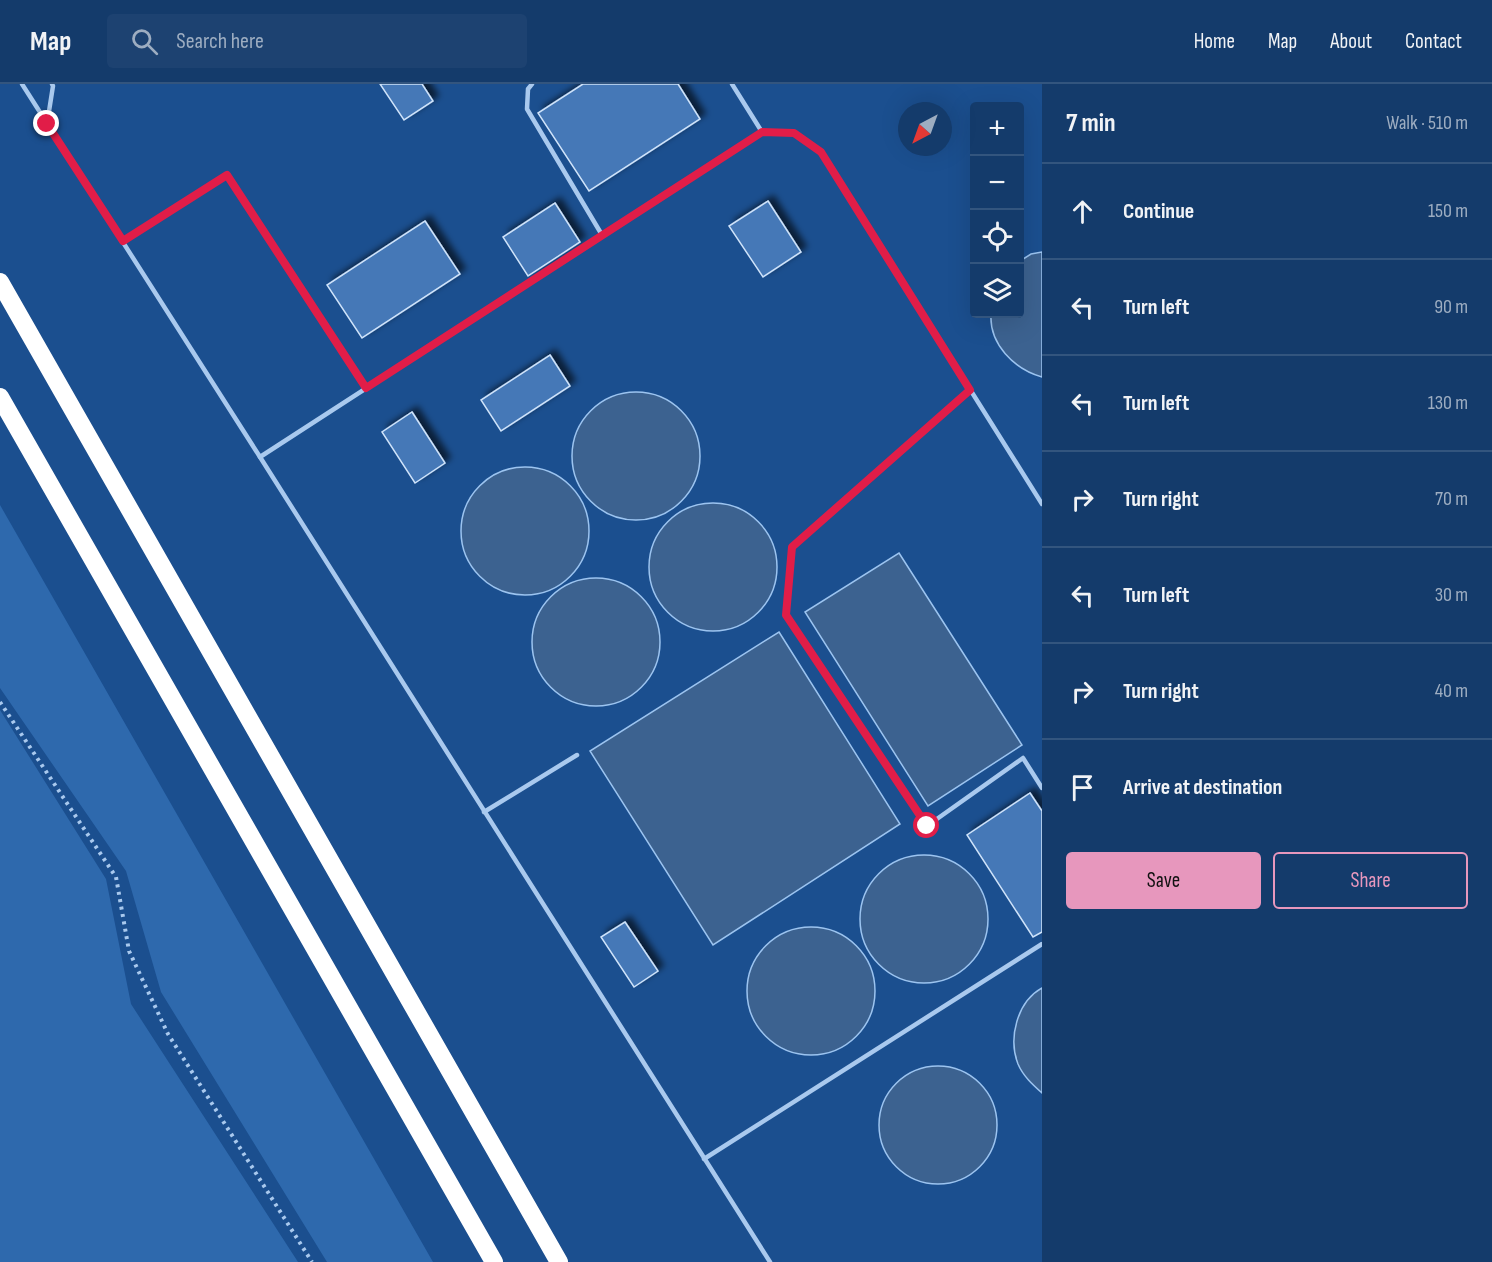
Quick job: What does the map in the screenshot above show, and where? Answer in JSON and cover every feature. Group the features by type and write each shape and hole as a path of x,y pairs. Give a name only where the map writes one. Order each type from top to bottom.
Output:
{"highway":[{"path":"0,282 559,1262"},
{"path":"0,396 494,1262"}],"lane":[{"path":"22,84 770,1262"},
{"path":"47,124 52,84"},
{"path":"532,84 528,89 526,109 603,236"},
{"path":"732,84 762,132"},
{"path":"260,457 762,132 794,133 821,152 1042,504"},
{"path":"123,241 227,175 366,388"},
{"path":"970,390 792,547 786,615 927,826 1023,758 1042,788"},
{"path":"484,812 577,755"},
{"path":"704,1159 1042,944"}],"path":[{"path":"0,702 116,878 129,951 168,1034 312,1262"}],"shaded area":[{"path":"1042,252 1042,377 1022,368 1005,354 991,325 991,318 1024,318 1024,258 1031,254"},
{"path":"636,392 661,397 681,411 695,431 700,456 695,481 681,501 661,515 636,520 611,515 591,501 577,481 572,456 577,431 591,411 611,397"},
{"path":"525,467 550,472 570,486 584,506 589,531 584,556 570,576 550,590 525,595 500,590 480,576 466,556 461,531 466,506 480,486 500,472"},
{"path":"713,503 738,508 758,522 772,542 777,567 772,592 758,612 738,626 713,631 688,626 668,612 654,592 649,567 654,542 668,522 688,508"},
{"path":"0,505 433,1262 327,1262 161,992 126,871 0,688"},
{"path":"899,553 1022,745 928,806 805,612"},
{"path":"596,578 621,583 641,597 655,617 660,642 655,667 641,687 621,701 596,706 571,701 551,687 537,667 532,642 537,617 551,597 571,583"},
{"path":"779,632 900,824 713,945 590,751"},
{"path":"0,710 106,879 131,1004 298,1262 0,1262"},
{"path":"924,855 949,860 969,874 983,894 988,919 983,944 969,964 949,978 924,983 899,978 879,964 865,944 860,919 865,894 879,874 899,860"},
{"path":"811,927 836,932 856,946 870,966 875,991 870,1016 856,1036 836,1050 811,1055 786,1050 766,1036 752,1016 747,991 752,966 766,946 786,932"},
{"path":"1042,988 1042,1093 1028,1080 1020,1068 1014,1043 1021,1011 1033,994"},
{"path":"938,1066 960,1071 980,1083 992,1103 997,1125 992,1147 980,1167 960,1179 938,1184 916,1179 896,1167 884,1147 879,1125 884,1103 896,1083 916,1071"}],"building":[{"path":"380,84 422,84 433,101 404,120"},
{"path":"583,84 678,84 700,119 589,191 538,113"},
{"path":"768,201 801,252 763,277 729,226"},
{"path":"555,203 580,242 528,276 503,237"},
{"path":"425,221 460,274 362,338 327,285"},
{"path":"550,355 570,386 501,431 481,400"},
{"path":"412,412 445,463 415,483 382,432"},
{"path":"1030,793 1042,811 1042,932 1033,937 967,835"},
{"path":"625,922 658,971 634,987 601,937"}],"route":[{"path":"47,124 123,241 227,175 366,388 762,132 794,133 821,152 970,390 792,547 786,615 927,826"}]}
